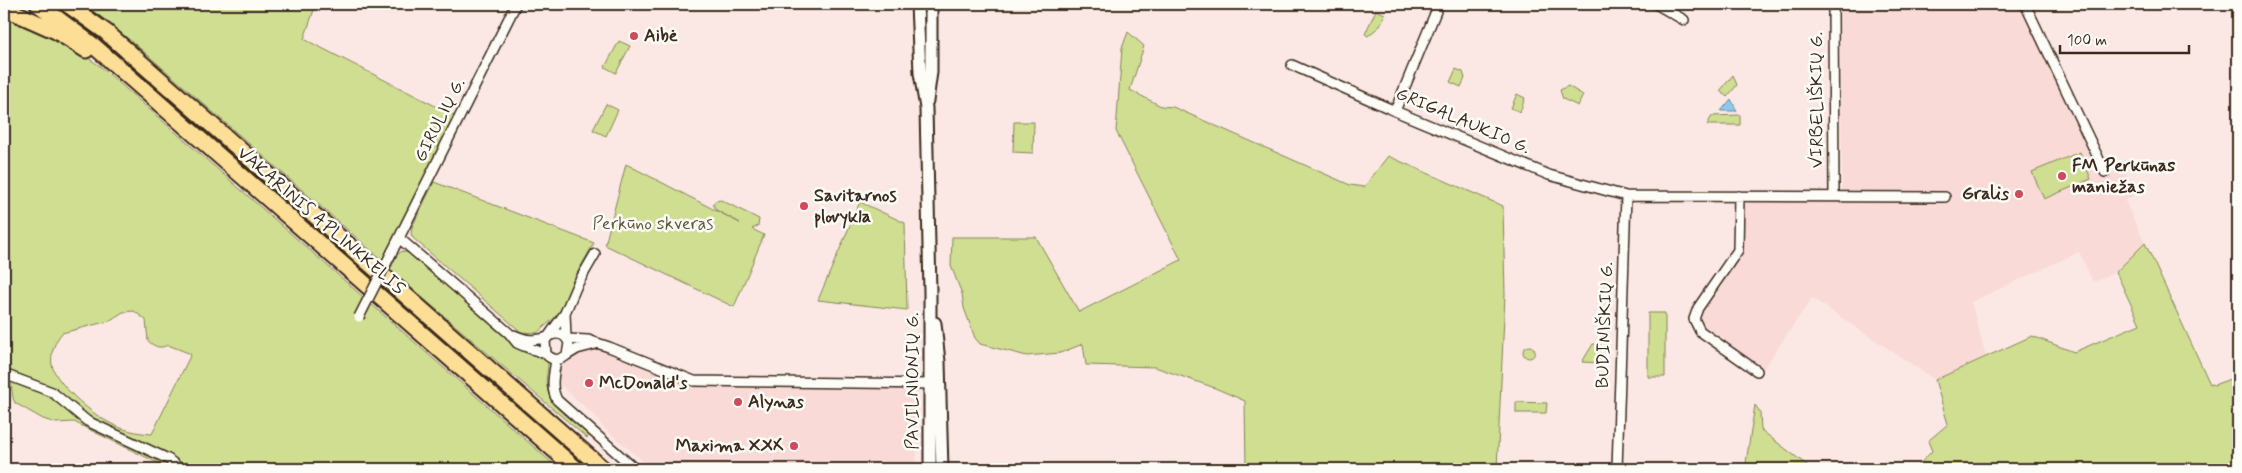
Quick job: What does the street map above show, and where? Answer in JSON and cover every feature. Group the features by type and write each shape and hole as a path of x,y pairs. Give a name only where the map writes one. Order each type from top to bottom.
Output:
{"highway":[{"name":"VAKARINIS APLINKKELIS","path":"38,4 76,31 576,469"},
{"name":"VAKARINIS APLINKKELIS","path":"67,4 113,38 604,469"},
{"path":"4,8 56,31 112,63"},
{"path":"504,382 542,408 617,469"}],"street":[{"name":"GIRULIŲ G.","path":"359,317 516,4"},
{"name":"PAVILNIONIŲ G.","path":"917,4 920,73 926,108 930,292 938,346 930,469"},
{"name":"PAVILNIONIŲ G.","path":"926,108 932,72 931,4"},
{"path":"1395,110 1439,4"},
{"path":"1656,4 1684,20"},
{"name":"VIRBELIŠKIŲ G.","path":"1833,4 1834,196"},
{"path":"2025,4 2105,172"},
{"name":"GRIGALAUKIO G.","path":"1292,65 1549,175 1626,196"},
{"path":"1626,196 1945,197"},
{"name":"BUDINIŠKIŲ G.","path":"1617,469 1626,196"},
{"path":"1739,196 1738,250 1698,308 1694,319 1700,331 1757,371"},
{"path":"399,238 524,346 556,360"},
{"path":"546,354 544,345 565,313 576,284 595,254"},
{"path":"565,313 567,338 570,347 567,355"},
{"path":"509,333 526,340 535,341 560,334 567,338 588,340 694,382 935,384"},
{"path":"556,360 577,349 596,344"},
{"path":"556,360 552,380 557,400 636,469"},
{"path":"4,374 52,392 87,420 168,459 180,469"},
{"name":"PAVILNIONIŲ G.","path":"935,384 942,469"}],"shaded area":[{"path":"1840,4 2020,4 2102,177 2123,169 2135,195 2125,201 2145,243 2116,272 2093,282 2079,252 1971,302 1986,356 1935,380 1812,298 1762,371 1701,327 1698,321 1698,314 1742,252 1742,211 1744,205 1750,202 1837,201 1842,190"},
{"path":"591,349 609,351 705,388 918,389 916,469 652,469 603,427 597,418 556,381 558,369 564,361 576,351"}],"green space":[{"path":"84,4 316,4 304,39 455,116 382,260 142,50"},
{"path":"1376,10 1385,14 1380,26 1368,36 1365,34"},
{"path":"4,15 54,38 100,66 559,469 170,469 74,422 56,423 43,419 15,403 10,375 4,371","holes":["134,311 146,320 148,341 155,346 168,345 191,354 152,434 135,432 119,427 93,412 60,381 52,365 54,348 62,333 109,321 123,312"]},
{"path":"1128,32 1144,46 1130,90 1161,106 1173,107 1350,185 1364,187 1388,156 1503,206 1505,295 1497,469 1246,469 1245,401 1215,388 1155,367 1086,365 1083,344 1060,353 1027,356 980,344 975,338 964,308 962,294 951,266 952,237 1036,237 1079,312 1181,260 1116,131 1122,48"},
{"path":"619,41 630,46 616,73 605,67"},
{"path":"1456,69 1463,72 1465,78 1461,87 1450,82"},
{"path":"1733,75 1737,85 1727,97 1720,91"},
{"path":"1568,86 1583,95 1578,106 1563,99 1560,90"},
{"path":"1517,94 1525,98 1520,112 1511,108"},
{"path":"606,104 618,110 606,136 593,130"},
{"path":"1740,115 1740,125 1707,125 1712,116"},
{"path":"1014,122 1034,122 1033,153 1013,152"},
{"name":"FM Perkūnas maniežas","path":"2080,152 2091,179 2044,199 2032,172"},
{"name":"Perkūno skveras","path":"626,164 740,223 716,210 713,204 715,201 721,200 759,219 758,226 752,229 764,235 734,307 605,245"},
{"path":"434,182 594,243 576,275 556,320 552,320 537,333 521,332 413,238 411,234 412,227"},
{"path":"860,202 905,223 907,310 818,300"},
{"path":"2145,243 2210,384 2214,385 2238,376 2238,469 1915,469 1932,451 1928,441 1948,424 1935,380 2032,336 2074,352 2140,324 2116,272"},
{"path":"402,251 408,253 409,251 511,342 535,353 548,363 546,381 552,402 589,435 587,438 390,270 397,255"},
{"path":"1648,313 1665,313 1665,377 1648,377"},
{"path":"1593,344 1600,344 1600,363 1582,362"},
{"path":"1527,346 1531,346 1535,352 1531,358 1527,358 1523,354 1523,350"},
{"path":"1516,402 1547,403 1546,413 1516,413"},
{"path":"1755,405 1760,412 1761,430 1812,469 1745,469"}],"water":[{"path":"1731,99 1737,111 1721,111"}],"place":[{"name":"Aibė","path":"634,36"},
{"name":"FM Perkūnas maniežas","path":"2062,176"},
{"name":"Gralis","path":"2019,194"},
{"name":"Savitarnos plovykla","path":"804,206"},
{"name":"McDonald's","path":"589,383"},
{"name":"Alynas","path":"738,402"},
{"name":"Maxima XXX","path":"794,446"}]}
